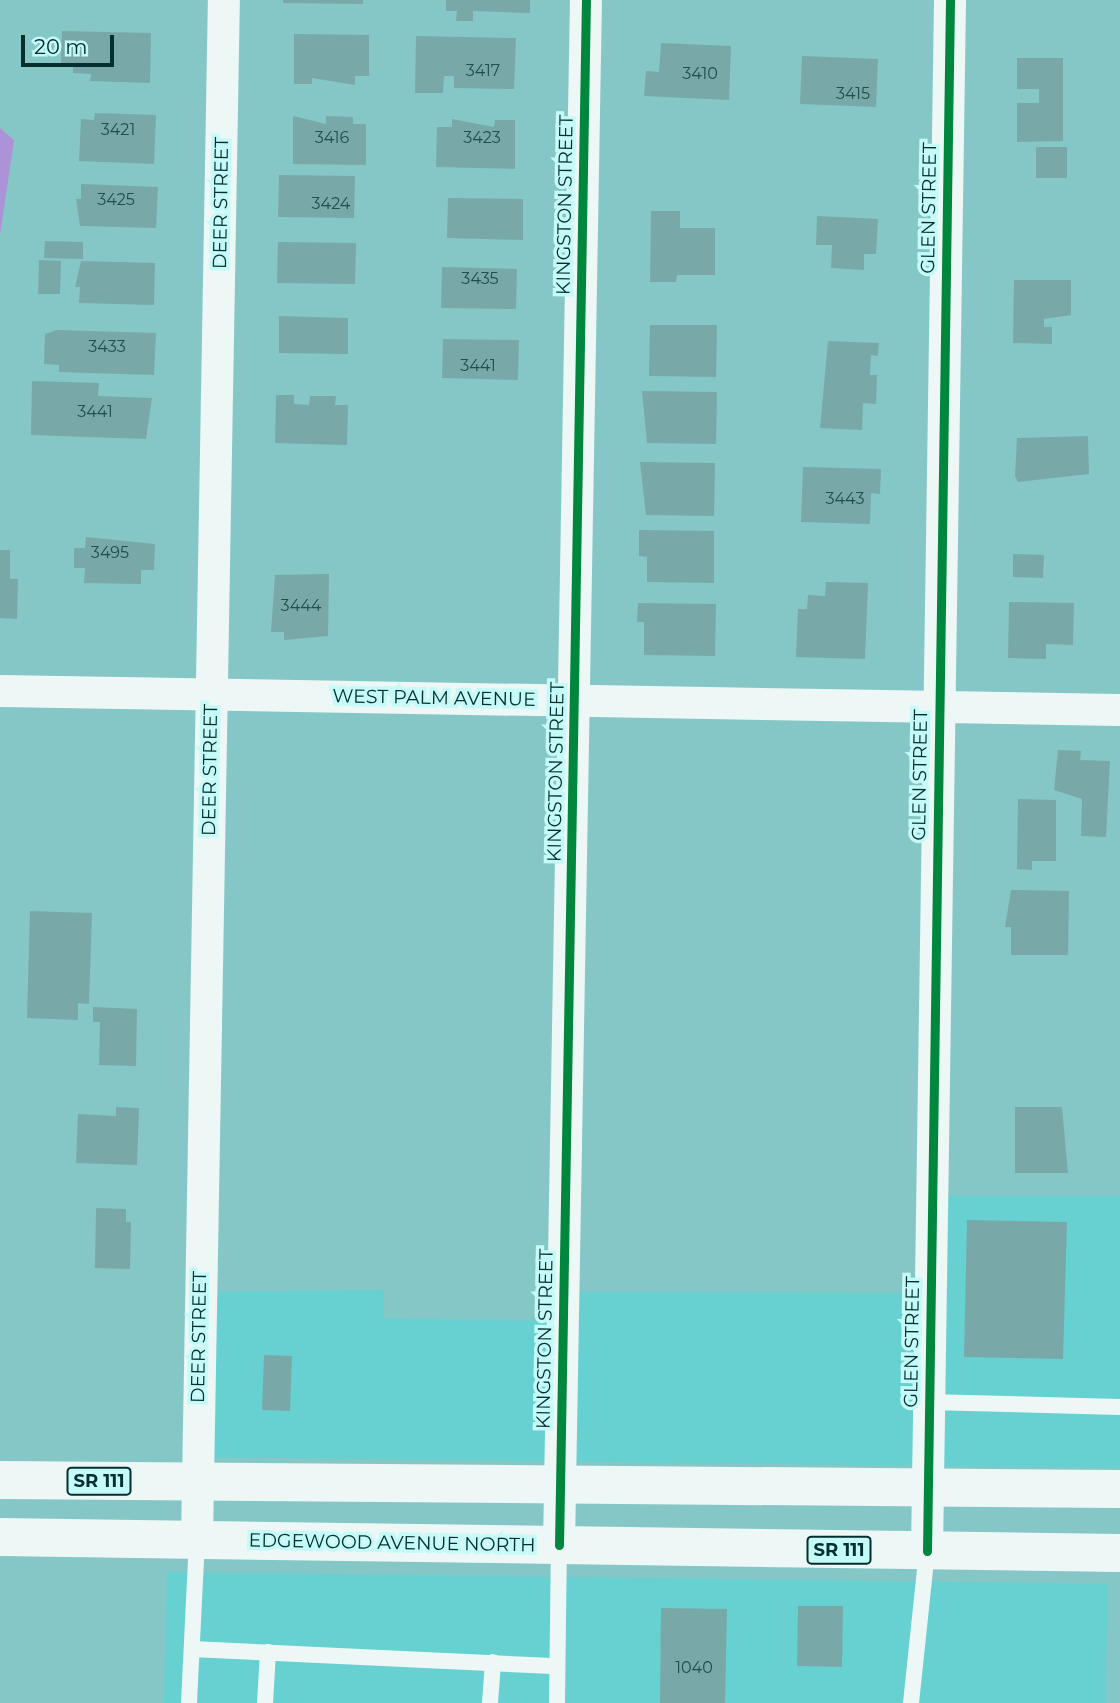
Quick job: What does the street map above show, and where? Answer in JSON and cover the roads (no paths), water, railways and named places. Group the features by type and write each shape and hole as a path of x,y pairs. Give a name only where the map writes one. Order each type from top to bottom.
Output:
{"main road":[{"name":"SR 111","path":"0,1480 1120,1489"},
{"name":"EDGEWOOD AVENUE NORTH","path":"0,1537 1120,1553"}],"street":[{"name":"DEER STREET","path":"197,1540 224,0"},
{"name":"KINGSTON STREET","path":"559,1545 586,0"},
{"name":"GLEN STREET","path":"927,1551 950,0"},
{"name":"WEST PALM AVENUE","path":"0,691 1120,710"}],"lane":[{"path":"928,1402 1120,1407"},
{"path":"189,1703 197,1540"},
{"path":"557,1703 559,1545"},
{"path":"911,1703 927,1551"},
{"path":"192,1649 557,1666"},
{"path":"265,1703 268,1652"},
{"path":"490,1703 493,1662"}]}
